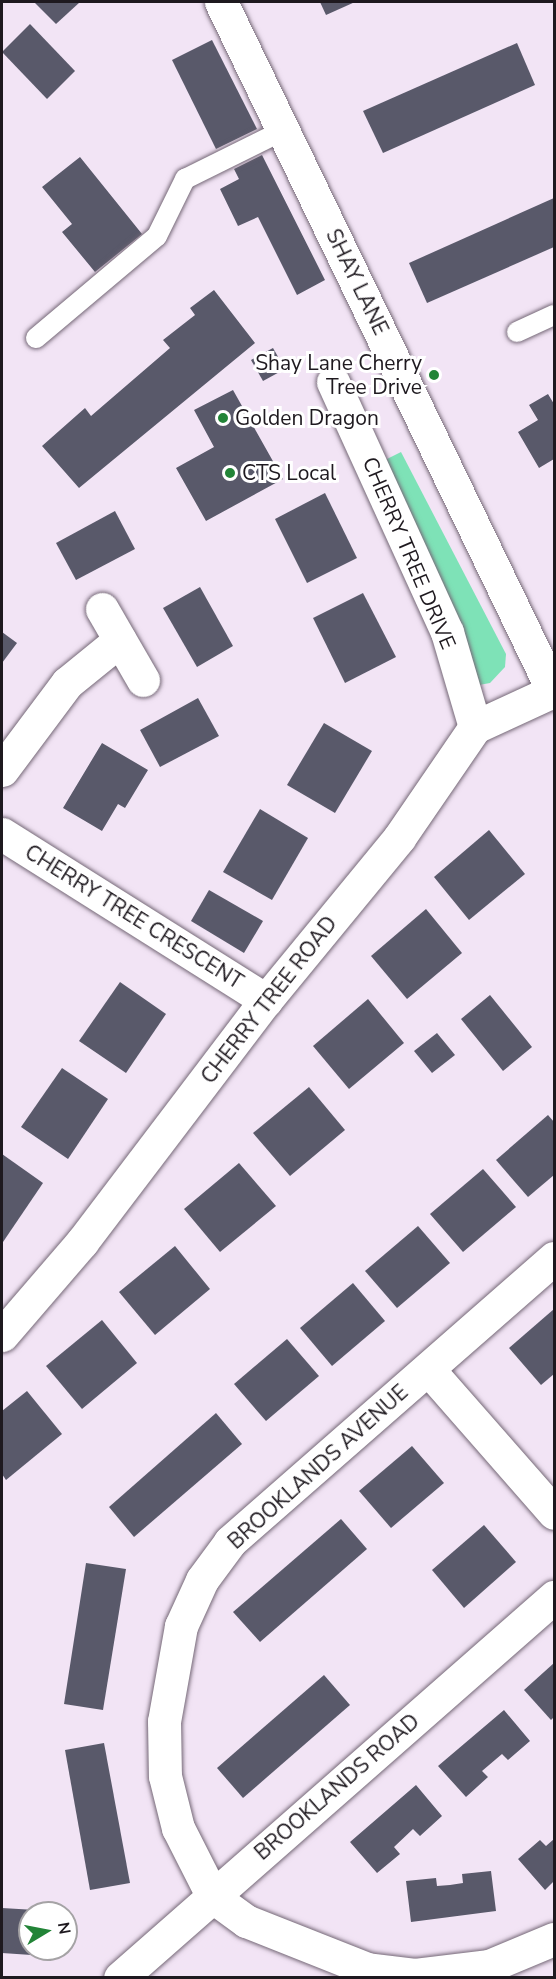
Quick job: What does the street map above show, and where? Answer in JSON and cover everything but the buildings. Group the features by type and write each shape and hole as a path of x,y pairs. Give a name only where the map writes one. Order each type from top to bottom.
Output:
{"street":[{"name":"SHAY LANE","path":"221,2 554,692"},
{"name":"CHERRY TREE DRIVE","path":"333,382 447,632 475,727"},
{"path":"102,609 143,680"},
{"path":"2,770 67,682 120,640"},
{"path":"475,727 554,692"},
{"name":"CHERRY TREE ROAD","path":"2,1335 82,1242 266,1000 399,838 475,727"},
{"name":"CHERRY TREE CRESCENT","path":"2,834 266,1000"},
{"name":"BROOKLANDS AVENUE","path":"213,1897 178,1828 165,1776 164,1721 181,1626 202,1580 230,1542 555,1258"},
{"path":"428,1369 555,1513"},
{"name":"BROOKLANDS ROAD","path":"120,1977 555,1597"},
{"path":"213,1897 280,1938 367,1969 406,1974 489,1966 555,1939"}],"lane":[{"path":"36,338 157,236 185,179 284,130"},
{"path":"517,332 555,315"}],"green space":[{"path":"401,452 506,654 505,667 490,683 479,685 385,460"}],"place":[{"name":"Shay Lane Cherry Tree Drive","path":"434,375"},
{"name":"Golden Dragon","path":"223,418"},
{"name":"CTS Local","path":"230,473"}]}
